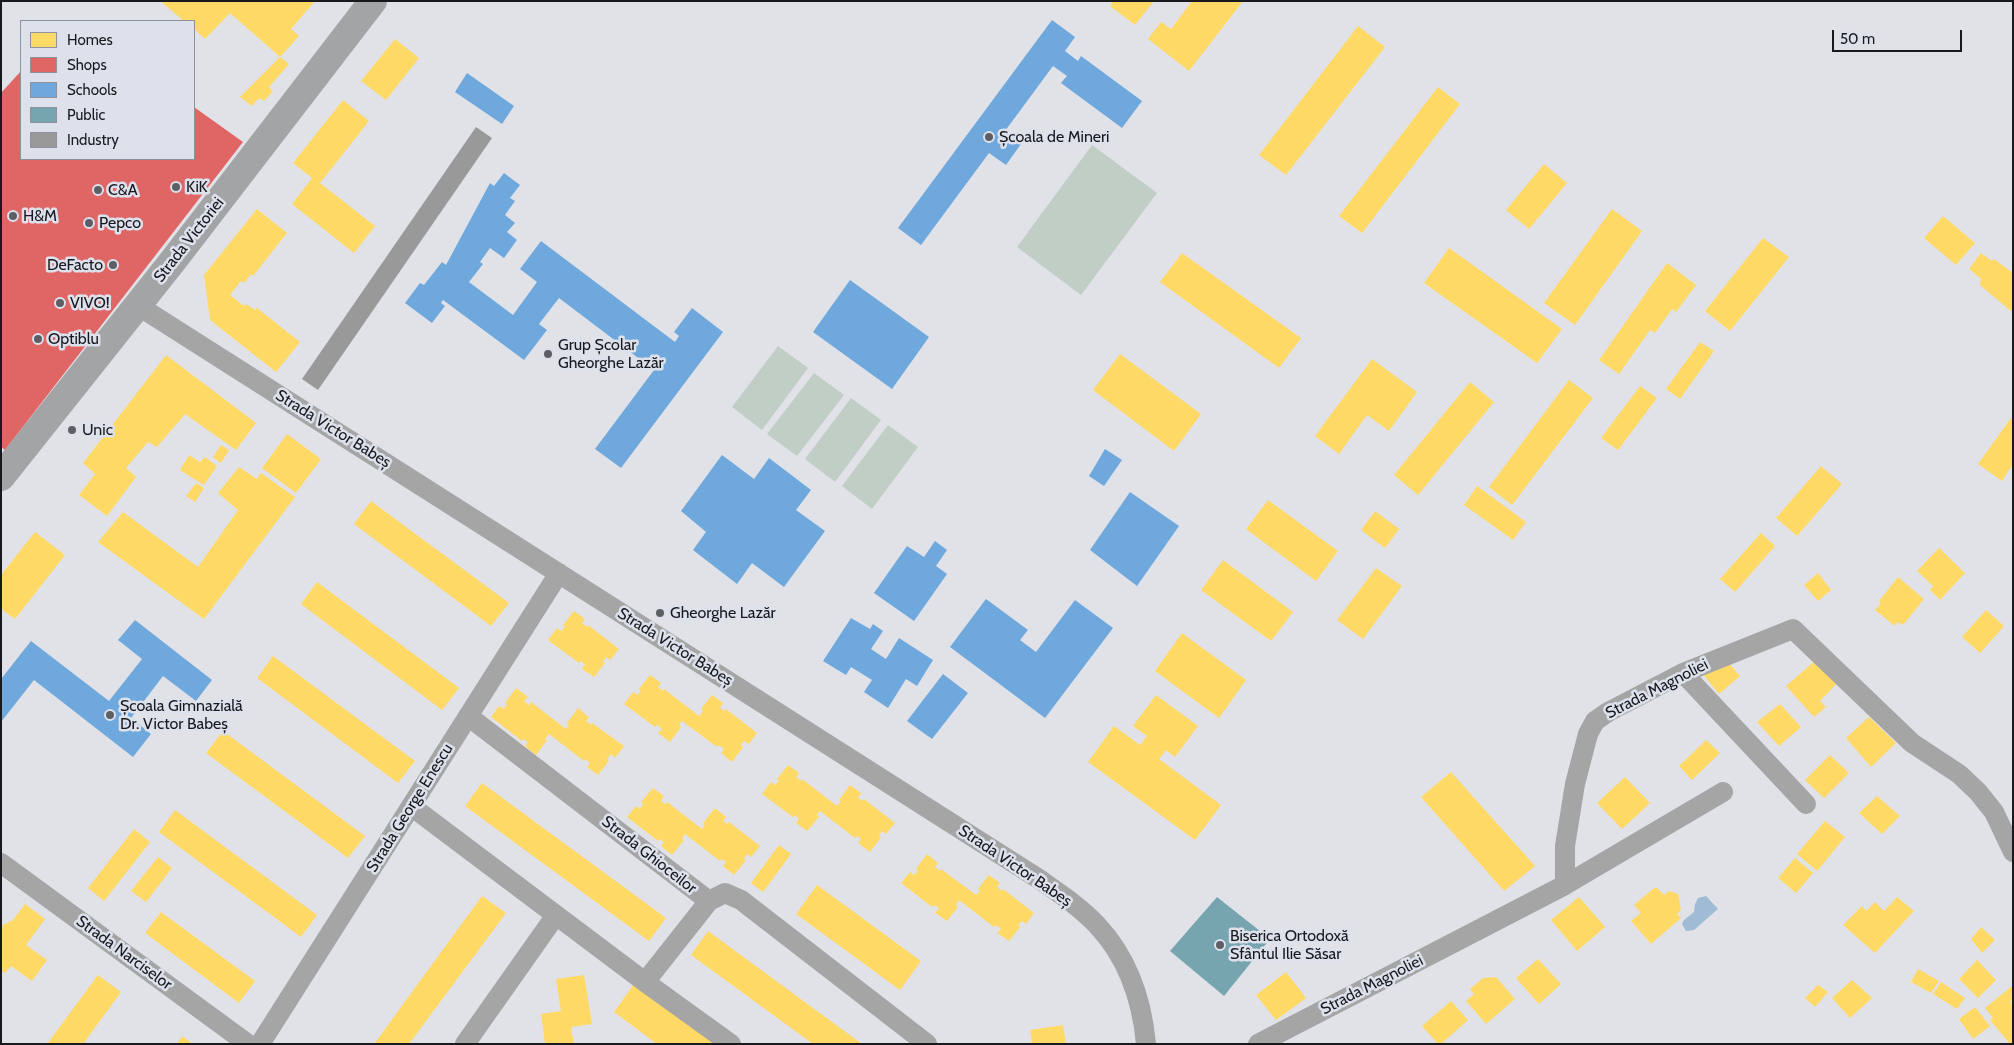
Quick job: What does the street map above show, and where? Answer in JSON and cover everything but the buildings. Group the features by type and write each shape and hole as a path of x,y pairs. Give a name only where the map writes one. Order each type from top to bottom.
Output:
{"street":[{"name":"Strada Victoriei","path":"1,476 267,141 373,1"},
{"name":"Strada Victor Babeș","path":"137,305 1039,879 1073,903 1096,924 1120,956 1139,1002 1146,1044"},
{"name":"Strada George Enescu","path":"260,1044 559,573"},
{"name":"Strada Magnoliei","path":"1565,885 1565,846 1575,784 1588,734 1596,721 1608,712 1683,673 1793,629 1912,744 1959,774 1978,792 1994,812 2013,852"},
{"path":"1683,673 1806,804"},
{"name":"Strada Ghioceilor","path":"468,716 709,901 724,892 741,900 928,1044"},
{"name":"Strada Magnoliei","path":"1258,1044 1565,885 1723,792"},
{"path":"411,806 645,982 731,1044"},
{"name":"Strada Narciselor","path":"1,863 248,1044"},
{"path":"645,982 709,901"},
{"path":"465,1044 556,915"}],"shaded area":[{"path":"1092,145 1157,193 1081,295 1017,247"},
{"path":"778,346 808,368 762,430 732,407"},
{"path":"814,373 844,395 797,456 767,434"},
{"path":"851,398 881,420 835,482 805,459"},
{"path":"888,425 918,447 872,509 842,486"}],"water":[{"path":"1706,896 1718,909 1694,930 1686,931 1682,924 1684,920 1694,912 1698,898"}],"place":[{"name":"Școala de Mineri","path":"989,137"},
{"name":"KiK","path":"176,187"},
{"name":"C&A","path":"98,190"},
{"name":"H&M","path":"13,216"},
{"name":"Pepco","path":"89,223"},
{"name":"DeFacto","path":"113,265"},
{"name":"VIVO!","path":"60,303"},
{"name":"Optiblu","path":"38,339"},
{"name":"Grup Școlar Gheorghe Lazăr","path":"548,354"},
{"name":"Unic","path":"72,430"},
{"name":"Gheorghe Lazăr","path":"660,613"},
{"name":"Școala Gimnazială Dr. Victor Babeș","path":"110,715"},
{"name":"Biserica Ortodoxă Sfântul Ilie Săsar","path":"1220,945"}]}
